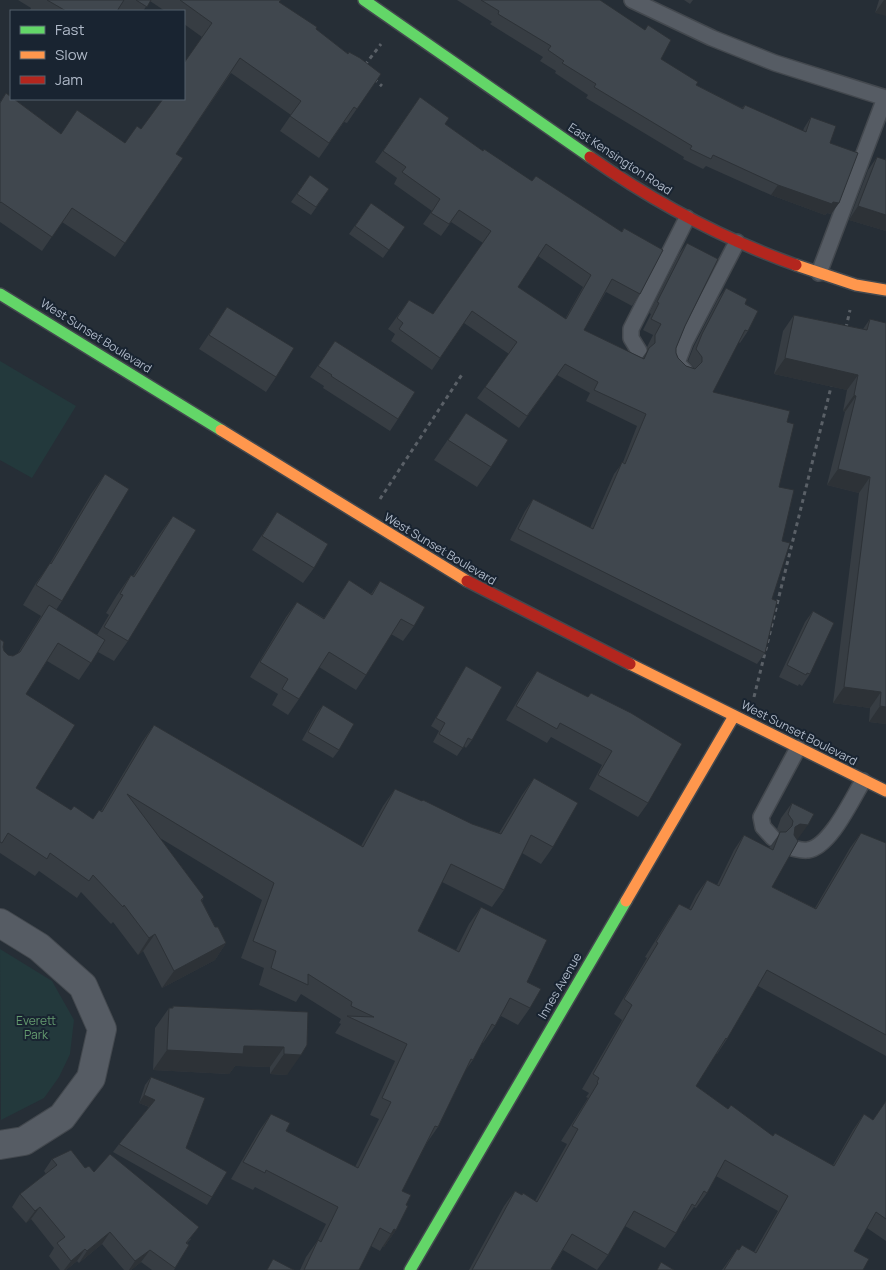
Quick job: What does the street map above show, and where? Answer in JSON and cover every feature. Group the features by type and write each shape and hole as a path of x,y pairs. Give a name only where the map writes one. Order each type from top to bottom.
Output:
{"street":[{"name":"East Kensington Road","path":"364,0 604,167 687,218 760,252 856,285 886,290"},
{"name":"West Sunset Boulevard","path":"0,294 459,577 505,602 886,792"},
{"name":"Innes Avenue","path":"410,1270 734,716"},
{"path":"0,923 39,947 83,986 102,1029 91,1078 62,1117 24,1140 0,1144"}],"lane":[{"path":"632,0 712,38 776,63 885,98 819,273"},
{"path":"639,351 631,338 631,329 687,218"},
{"path":"686,371 678,363 685,342 737,242"},
{"path":"773,838 763,828 761,817 798,748"},
{"path":"792,848 808,850 824,842 863,781"}],"path":[{"path":"362,69 381,43"},
{"path":"369,75 382,86"},
{"path":"845,329 856,285"},
{"path":"365,520 463,373"},
{"path":"748,723 834,375"}],"green space":[{"path":"0,361 76,406 32,478 0,460"},
{"name":"Everett Park","path":"0,949 52,981 74,1020 70,1054 59,1077 44,1098 1,1120"}],"building":[{"path":"47,0 124,0 118,10 64,10"},
{"path":"136,0 151,0 147,7"},
{"path":"180,0 281,0 279,2 317,27 316,29 348,54 349,52 360,58 381,74 357,109 354,107 329,143 290,116 301,101 240,58 176,154 183,158 125,243 72,208 52,237 0,203 0,103 6,93 10,96 10,100 15,100 61,134 77,110 125,143 137,126 141,129 162,100 185,100 185,62 212,23"},
{"path":"481,0 600,0 645,30 648,25 671,40 661,59 698,82 696,85 743,109 745,105 806,132 811,117 836,126 830,143 858,153 839,203 833,202 832,204 778,185 713,155 711,159 690,149 692,146 594,87 596,84 562,63 564,61 548,50 551,46 498,14 499,11"},
{"path":"420,97 449,118 445,124 483,151 484,149 532,181 536,176 622,232 624,228 663,250 640,294 612,279 584,330 644,359 649,348 655,343 655,335 661,324 651,319 659,303 657,302 687,243 718,259 676,348 678,358 686,366 695,369 702,362 702,357 696,349 726,288 747,299 745,304 758,311 748,331 745,330 713,392 790,411 787,422 794,424 779,487 794,490 782,541 790,543 772,599 777,601 765,653 518,529 533,499 593,529 622,462 625,464 646,414 594,390 598,382 565,364 527,416 485,387 517,342 472,311 440,358 399,329 403,323 397,318 409,300 433,314 491,231 459,210 449,224 431,213 440,199 402,172 406,167 383,151","holes":["546,244 591,275 566,319 518,287"]},
{"path":"877,157 886,160 886,215 858,206"},
{"path":"310,175 329,189 316,207 297,194"},
{"path":"371,203 405,227 389,250 355,226"},
{"path":"227,307 294,348 276,377 209,335"},
{"path":"794,315 867,330 870,319 886,323 886,707 880,706 881,692 844,687 870,477 838,469 856,396 854,395 858,375 785,358"},
{"path":"335,341 415,392 398,419 318,366"},
{"path":"466,413 508,440 491,467 448,440"},
{"path":"105,474 129,489 62,601 36,585 51,564"},
{"path":"277,512 328,544 314,568 262,536"},
{"path":"173,516 196,530 128,641 104,627 123,595 120,594 131,575 134,577"},
{"path":"349,580 372,595 380,581 425,607 414,626 401,619 366,675 329,652 299,699 282,689 288,679 260,662 297,602 324,619"},
{"path":"49,605 105,640 91,663 58,643 26,694 75,725 36,788 71,810 74,806 93,819 99,810 102,812 154,725 363,847 395,789 423,800 472,824 501,834 534,778 578,803 553,847 531,835 504,890 451,864 418,931 459,952 481,907 547,940 527,982 541,989 530,1008 510,998 495,1026 492,1024 473,1060 471,1059 438,1127 435,1126 402,1191 411,1195 406,1205 408,1206 396,1230 394,1229 391,1234 380,1228 359,1270 304,1270 318,1240 321,1242 338,1207 266,1170 265,1173 243,1162 271,1114 290,1123 286,1131 358,1168 391,1102 382,1098 407,1044 347,1016 374,1017 351,1006 352,1002 308,974 308,985 271,968 276,951 253,941 274,883 127,794 204,897 201,900 226,943 174,971 155,934 149,938 124,905 123,907 93,875 89,881 50,853 47,859 8,833 2,843 0,842 0,639 4,642 4,651 8,655 13,656 20,652"},
{"path":"813,611 834,623 810,674 807,673 806,675 787,665"},
{"path":"466,666 502,687 472,740 468,738 463,748 439,734 445,723 436,718"},
{"path":"537,671 588,697 591,693 631,713 682,744 648,803 598,775 612,751 560,723 557,729 516,706"},
{"path":"323,705 354,724 339,750 308,732"},
{"path":"792,803 814,814 808,825 800,824 795,827 794,835 798,841 772,887 816,909 861,833 886,843 886,1035 767,970 727,1039 696,1086 728,1109 731,1105 773,1136 775,1133 834,1166 864,1114 873,1120 886,1101 886,1219 876,1212 854,1251 869,1259 863,1270 724,1270 737,1249 739,1250 742,1245 756,1253 788,1196 725,1160 707,1193 704,1191 695,1206 692,1204 676,1233 634,1211 608,1255 572,1234 551,1269 553,1270 472,1270 515,1191 522,1195 523,1193 537,1202 578,1129 572,1126 598,1083 599,1078 593,1074 632,1005 624,999 679,904 691,910 707,880 719,886 744,835 773,850 780,832 786,832 792,826 793,821 788,814"},
{"path":"173,1006 308,1012 307,1045 301,1055 284,1054 284,1047 244,1046 243,1054 167,1050 169,1008 173,1008"},
{"path":"151,1077 205,1098 186,1148 227,1172 212,1197 119,1144 155,1100 144,1095"},
{"path":"71,1150 85,1168 89,1166 94,1172 110,1154 199,1227 186,1243 189,1245 175,1268 150,1250 135,1261 110,1232 87,1251 85,1249 71,1261 57,1243 65,1237 40,1207 35,1211 20,1194 57,1165 52,1159"},
{"path":"273,1259 294,1270 267,1270"},
{"path":"661,1262 674,1270 657,1270"}],"traffic: fast":[{"path":"364,0 590,157"},
{"path":"0,294 221,430"},
{"path":"410,1270 626,901"}],"traffic: slow":[{"path":"796,265 856,285 886,290"},
{"path":"221,430 467,581"},
{"path":"630,664 886,791"},
{"path":"626,901 734,716"}],"traffic: jam":[{"path":"590,157 639,189 690,218 769,255 796,265"},
{"path":"467,581 630,664"}]}
